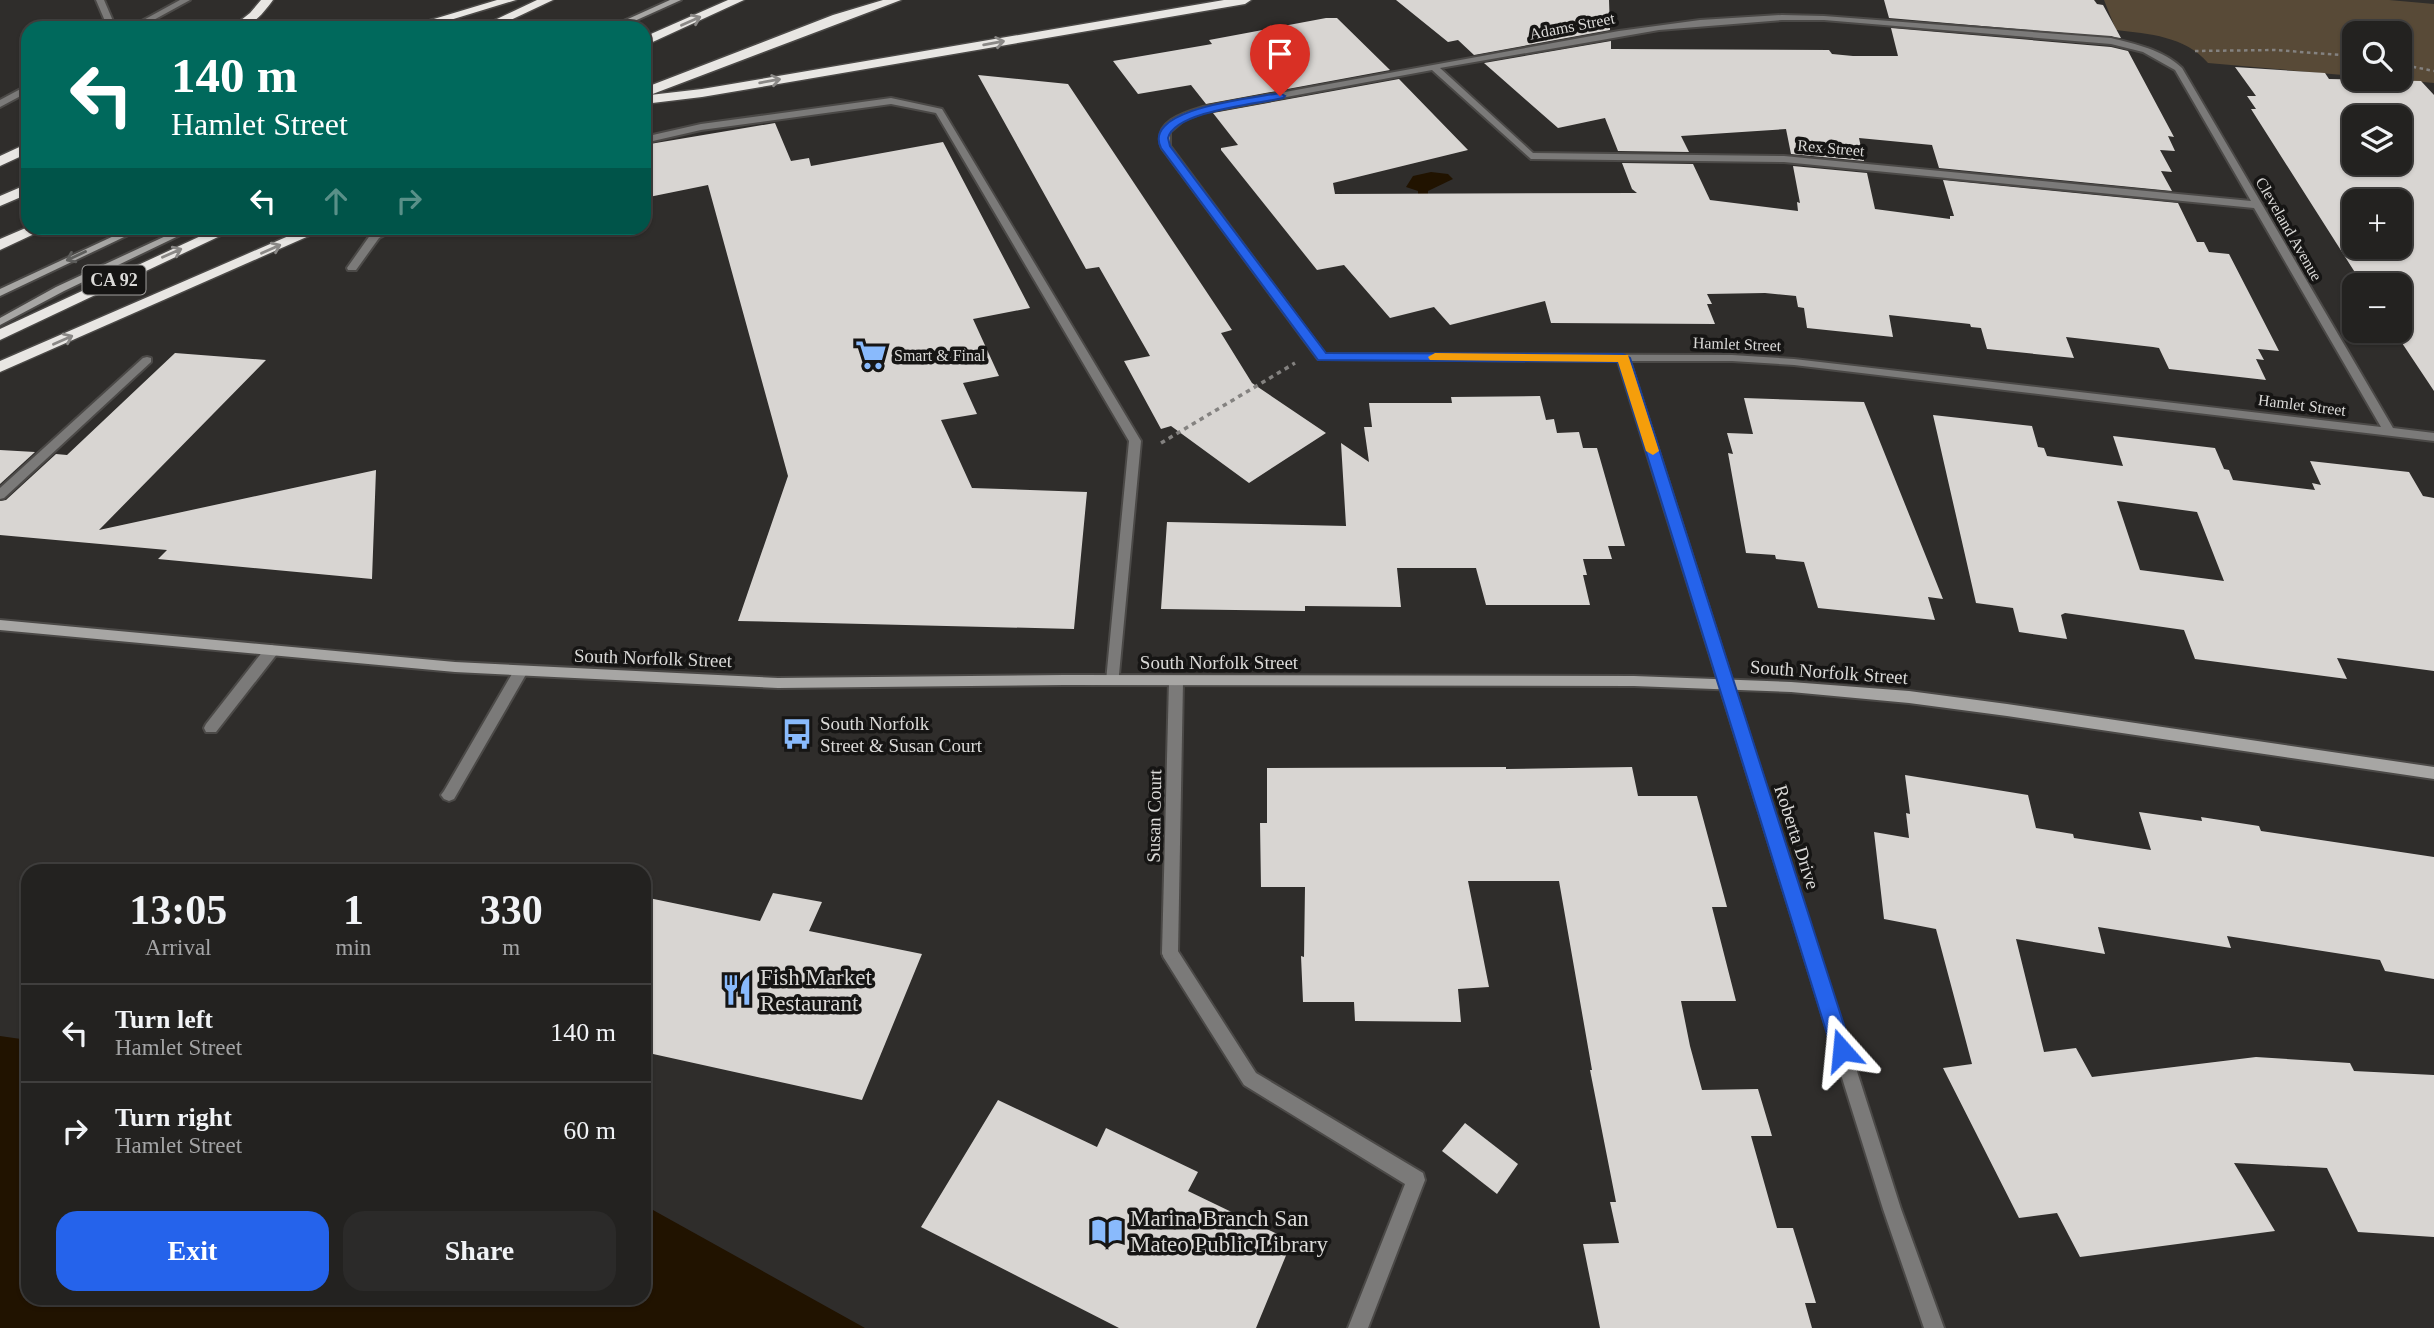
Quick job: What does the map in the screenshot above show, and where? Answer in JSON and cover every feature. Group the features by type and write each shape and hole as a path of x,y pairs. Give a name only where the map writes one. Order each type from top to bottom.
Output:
{"highway":[{"path":"247,21 267,0"},
{"path":"435,21 510,0"},
{"path":"500,21 547,0"},
{"path":"651,39 738,0"},
{"path":"651,90 837,18 895,0"},
{"path":"651,99 702,93 1245,0"},
{"path":"0,162 21,151"},
{"path":"0,202 21,192"},
{"path":"0,245 23,235"},
{"name":"CA 92","path":"0,335 214,235"},
{"path":"0,367 303,235"}],"main road":[{"path":"628,21 677,0"},
{"path":"0,293 123,235"},
{"path":"0,322 60,289 175,235"},
{"name":"South Norfolk Street","path":"0,625 522,671 778,683 1176,681 1726,684 1814,688 1923,699 2434,773"}],"street":[{"path":"100,0 109,21"},
{"path":"146,21 186,0"},
{"name":"Adams Street","path":"1317,350 1165,146 1164,131 1171,124 1203,110 1662,25 1783,16 2111,41 2152,52"},
{"name":"Cleveland Avenue","path":"2152,52 2178,68 2389,431"},
{"name":"Rex Street","path":"1434,67 1531,156 1784,159 2258,205"},
{"path":"0,104 21,92"},
{"path":"651,138 701,127 891,101 939,111 1135,441 1113,681"},
{"path":"352,268 377,235"},
{"name":"Hamlet Street","path":"1317,350 1322,357 1732,358 1807,363 2434,437"},
{"name":"Roberta Drive","path":"1623,358 1892,1209 1934,1328"},
{"path":"0,495 147,360"},
{"path":"211,728 272,650"},
{"path":"449,795 522,671"},
{"name":"Susan Court","path":"1176,681 1170,953 1250,1079 1416,1180 1358,1328"}],"path":[{"path":"2152,52 2238,48 2342,54"},
{"path":"2412,67 2434,71"},
{"path":"1133,460 1317,350"}],"shaded area":[{"path":"2104,0 2389,0 2434,4 2434,83 2412,81 2412,21 2342,21 2342,75 2208,63 2189,47 2166,38 2116,30"},
{"path":"1431,172 1448,174 1453,179 1428,191 1428,194 1418,194 1418,191 1406,187 1413,176"},
{"path":"0,1036 21,1039 21,1305 651,1305 651,1209 865,1328 0,1328"}],"building":[{"path":"1396,0 1609,0 1610,30 1474,55 1458,40 1448,42"},
{"path":"1884,0 2094,0 2103,5 2121,38 1889,18"},
{"path":"1337,18 1390,70 1206,104 1191,85 1138,94 1113,61 1212,44 1209,40"},
{"path":"1891,28 2111,47 2128,51 2174,137 2168,136 2175,151 2160,150 2172,172 2161,171 2172,191 1939,168 1932,145 1859,138 1864,161 1791,154 1786,129 1681,136 1689,152 1618,151 1605,118 1558,128 1484,63 1611,41 1611,49 1829,50 1832,54 1853,56 1898,56"},
{"path":"2235,67 2325,73 2329,79 2342,79 2342,91 2412,91 2412,81 2421,81 2434,95 2434,391 2402,343 2412,343 2412,273 2355,273 2346,259 2412,259 2412,189 2342,189 2342,252 2251,109 2256,109 2247,96 2256,96"},
{"path":"978,75 1068,84 1232,330 1221,333 1252,383 1326,433 1249,483 1171,426 1161,429 1124,361 1150,356 1099,267 1086,269"},
{"path":"1399,79 1468,150 1333,183 1335,194 1637,193 1632,189 1622,163 1693,164 1710,200 1798,211 1797,202 1800,203 1793,166 1867,173 1875,209 1950,219 1950,216 1954,216 1943,180 2178,203 2197,242 2204,242 2209,252 2229,254 2279,351 2258,349 2264,360 2256,359 2266,380 2169,369 2159,348 2066,337 2074,358 1987,349 1981,328 1971,327 1970,324 1889,315 1893,337 1807,328 1804,308 1798,307 1796,296 1765,293 1707,294 1712,304 1707,304 1715,324 1551,323 1545,301 1450,325 1434,307 1390,318 1344,265 1317,270 1221,150 1238,145 1213,113"},
{"path":"775,123 791,161 809,158 811,166 943,142 1030,308 973,319 999,376 963,383 977,414 941,420 972,488 1087,492 1074,629 738,621 788,476 708,185 651,197 651,144"},
{"path":"175,353 266,360 99,530 376,470 372,579 158,559 167,550 0,535 0,501 6,500 56,454 67,455"},
{"path":"1540,396 1546,420 1554,419 1557,433 1579,432 1583,448 1597,448 1625,546 1608,546 1612,559 1583,559 1587,575 1583,575 1590,605 1486,605 1476,568 1397,568 1401,607 1305,606 1305,611 1161,609 1167,522 1346,526 1341,443 1369,462 1364,427 1372,427 1369,403 1452,403 1451,397"},
{"path":"1744,398 1864,402 1943,599 1928,597 1935,620 1818,608 1804,562 1776,559 1775,555 1746,553 1728,453 1733,454 1727,433 1753,434"},
{"path":"1933,415 2032,426 2038,447 2044,448 2047,456 2123,466 2113,436 2215,448 2224,469 2229,470 2233,480 2315,490 2312,483 2321,485 2310,461 2409,472 2423,496 2434,498 2434,671 2337,658 2347,679 2195,659 2184,630 2065,613 2061,615 2067,639 2019,632 2013,608 1976,603","holes":["2117,501 2197,512 2224,581 2140,570"]},
{"path":"0,450 35,452 0,484"},
{"path":"1632,767 1638,796 1697,796 1727,907 1712,907 1736,1001 1681,1001 1690,1046 1702,1090 1758,1089 1772,1136 1751,1136 1777,1228 1793,1228 1816,1303 1805,1303 1812,1328 1600,1328 1583,1244 1619,1243 1610,1202 1616,1202 1590,1070 1559,881 1468,881 1489,987 1458,989 1461,1022 1355,1021 1354,1002 1303,1002 1301,956 1304,957 1305,887 1261,887 1260,823 1267,823 1267,768"},
{"path":"1905,775 2028,795 2036,828 2073,834 2074,838 2151,850 2139,812 2202,821 2201,817 2259,826 2261,831 2434,857 2434,979 2385,971 2380,960 2227,936 2231,948 2098,927 2105,954 2016,939 2044,1052 2076,1048 2092,1077 2256,1057 2350,1063 2354,1071 2434,1075 2434,1237 2358,1232 2327,1168 2234,1163 2275,1231 2080,1257 2057,1213 2019,1218 1943,1068 1972,1064 1936,929 1884,919 1874,832 1909,838 1906,813 1910,814"},
{"path":"773,893 822,902 809,931 922,954 862,1100 651,1054 651,898 760,921"},
{"path":"998,1100 1097,1147 1106,1128 1198,1172 1188,1191 1292,1241 1256,1328 1119,1328 921,1227"},
{"path":"1465,1123 1518,1164 1497,1194 1442,1151"}],"slow traffic":[{"path":"1435,357 1623,358 1653,451"}],"place":[{"name":"Smart & Final","path":"871,355"},
{"name":"South Norfolk Street & Susan Court","path":"797,734"},
{"name":"Fish Market Restaurant","path":"737,990"},
{"name":"Marina Branch San Mateo Public Library","path":"1107,1231"}],"route":[{"path":"1280,96 1190,114 1171,124 1164,131 1163,138 1165,146 1322,357 1623,358 1842,1050"}]}
